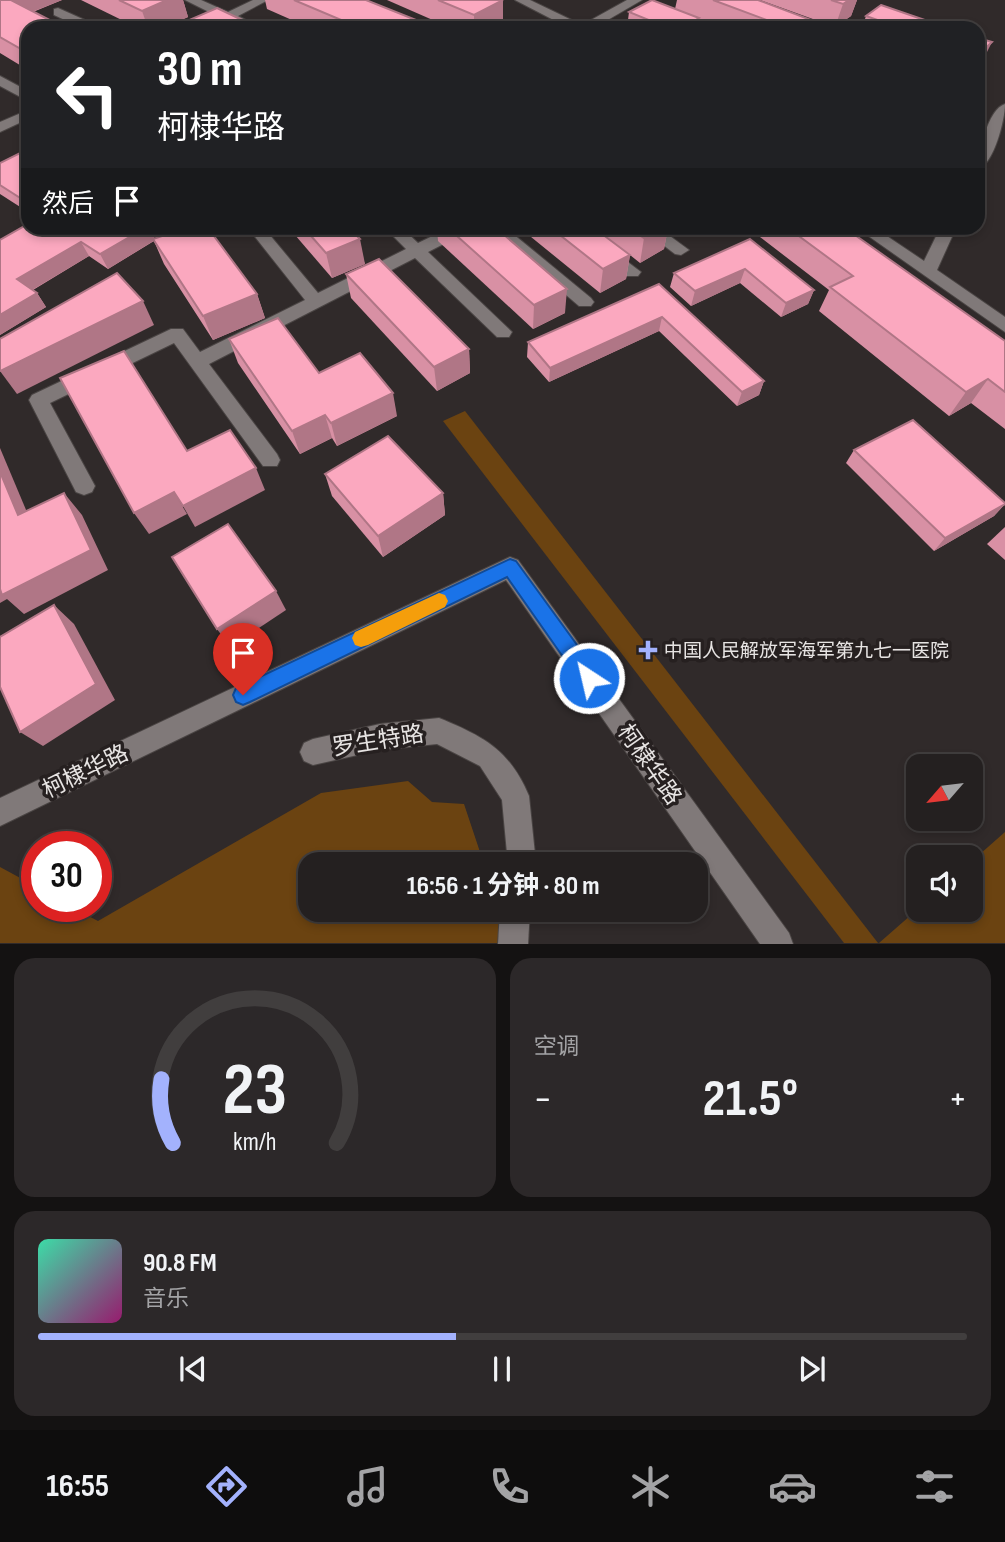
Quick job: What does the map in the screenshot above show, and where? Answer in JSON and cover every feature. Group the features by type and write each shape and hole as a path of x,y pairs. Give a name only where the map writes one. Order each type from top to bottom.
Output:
{"street":[{"path":"191,0 237,21"},
{"path":"220,21 262,0"},
{"path":"521,0 564,21"},
{"path":"598,21 636,0"},
{"path":"58,12 77,21"},
{"path":"0,80 21,93"},
{"path":"985,149 1005,108"},
{"path":"0,128 21,118"},
{"path":"262,235 316,302"},
{"path":"402,235 503,332"},
{"path":"198,361 447,235"},
{"path":"505,235 586,302"},
{"path":"582,235 632,272"},
{"path":"659,235 681,250"},
{"path":"875,235 1005,326"},
{"path":"928,271 945,235"},
{"path":"83,486 40,400 177,334 270,460"},
{"name":"柯棣华路","path":"0,812 510,567 778,943"},
{"name":"罗生特路","path":"313,752 380,737 439,731 489,757 515,796 521,852"},
{"path":"513,943 515,922"}],"shaded area":[{"path":"465,411 878,943 844,943 443,421"},
{"path":"408,781 432,802 464,804 480,852 298,852 298,922 499,922 501,943 0,943 0,867 21,878 21,922 112,922 112,913 321,793"},
{"path":"1005,832 1005,943 879,943 906,919 906,922 983,922 983,851"}],"building":[{"path":"0,0 11,0 52,21 21,21 21,49 0,37"},
{"path":"119,0 167,0 142,11"},
{"path":"294,0 366,0 418,21 344,21"},
{"path":"438,0 503,0 474,15"},
{"path":"652,0 699,18 694,21 651,21 629,12"},
{"path":"713,0 758,0 814,21 769,21"},
{"path":"831,0 849,0 843,4"},
{"path":"881,5 928,21 880,21 866,16"},
{"path":"217,8 244,21 187,21"},
{"path":"21,152 21,198 0,185 0,163"},
{"path":"21,228 21,235 133,235 100,254 81,242 17,279 37,293 0,315 0,240"},
{"path":"165,235 213,235 257,294 203,316 153,239"},
{"path":"310,235 356,235 360,239 326,253"},
{"path":"456,235 504,235 567,289 534,305"},
{"path":"560,235 603,235 630,255 603,269"},
{"path":"797,235 855,235 1005,341 1005,392 988,379 966,392 830,287 853,276"},
{"path":"750,239 814,290 786,303 745,269 695,291 674,273"},
{"path":"379,259 469,349 434,367 346,274"},
{"path":"117,273 143,301 0,371 0,339"},
{"path":"659,284 764,381 742,392 662,317 550,368 528,342"},
{"path":"278,318 319,373 360,353 393,393 331,423 325,415 292,431 229,339"},
{"path":"124,351 187,451 230,430 256,468 183,506 174,492 134,513 60,378"},
{"path":"913,420 1005,504 945,538 854,450"},
{"path":"388,436 443,493 378,536 325,474"},
{"path":"0,472 18,515 64,493 91,550 2,595 0,589"},
{"path":"228,524 276,591 217,629 172,557"},
{"path":"54,605 96,684 20,732 0,687 0,637"}],"slow traffic":[{"path":"361,638 439,601"}],"place":[{"name":"中国人民解放军海军第九七一医院","path":"648,650"}],"route":[{"path":"243,695 510,567 589,678"}]}
